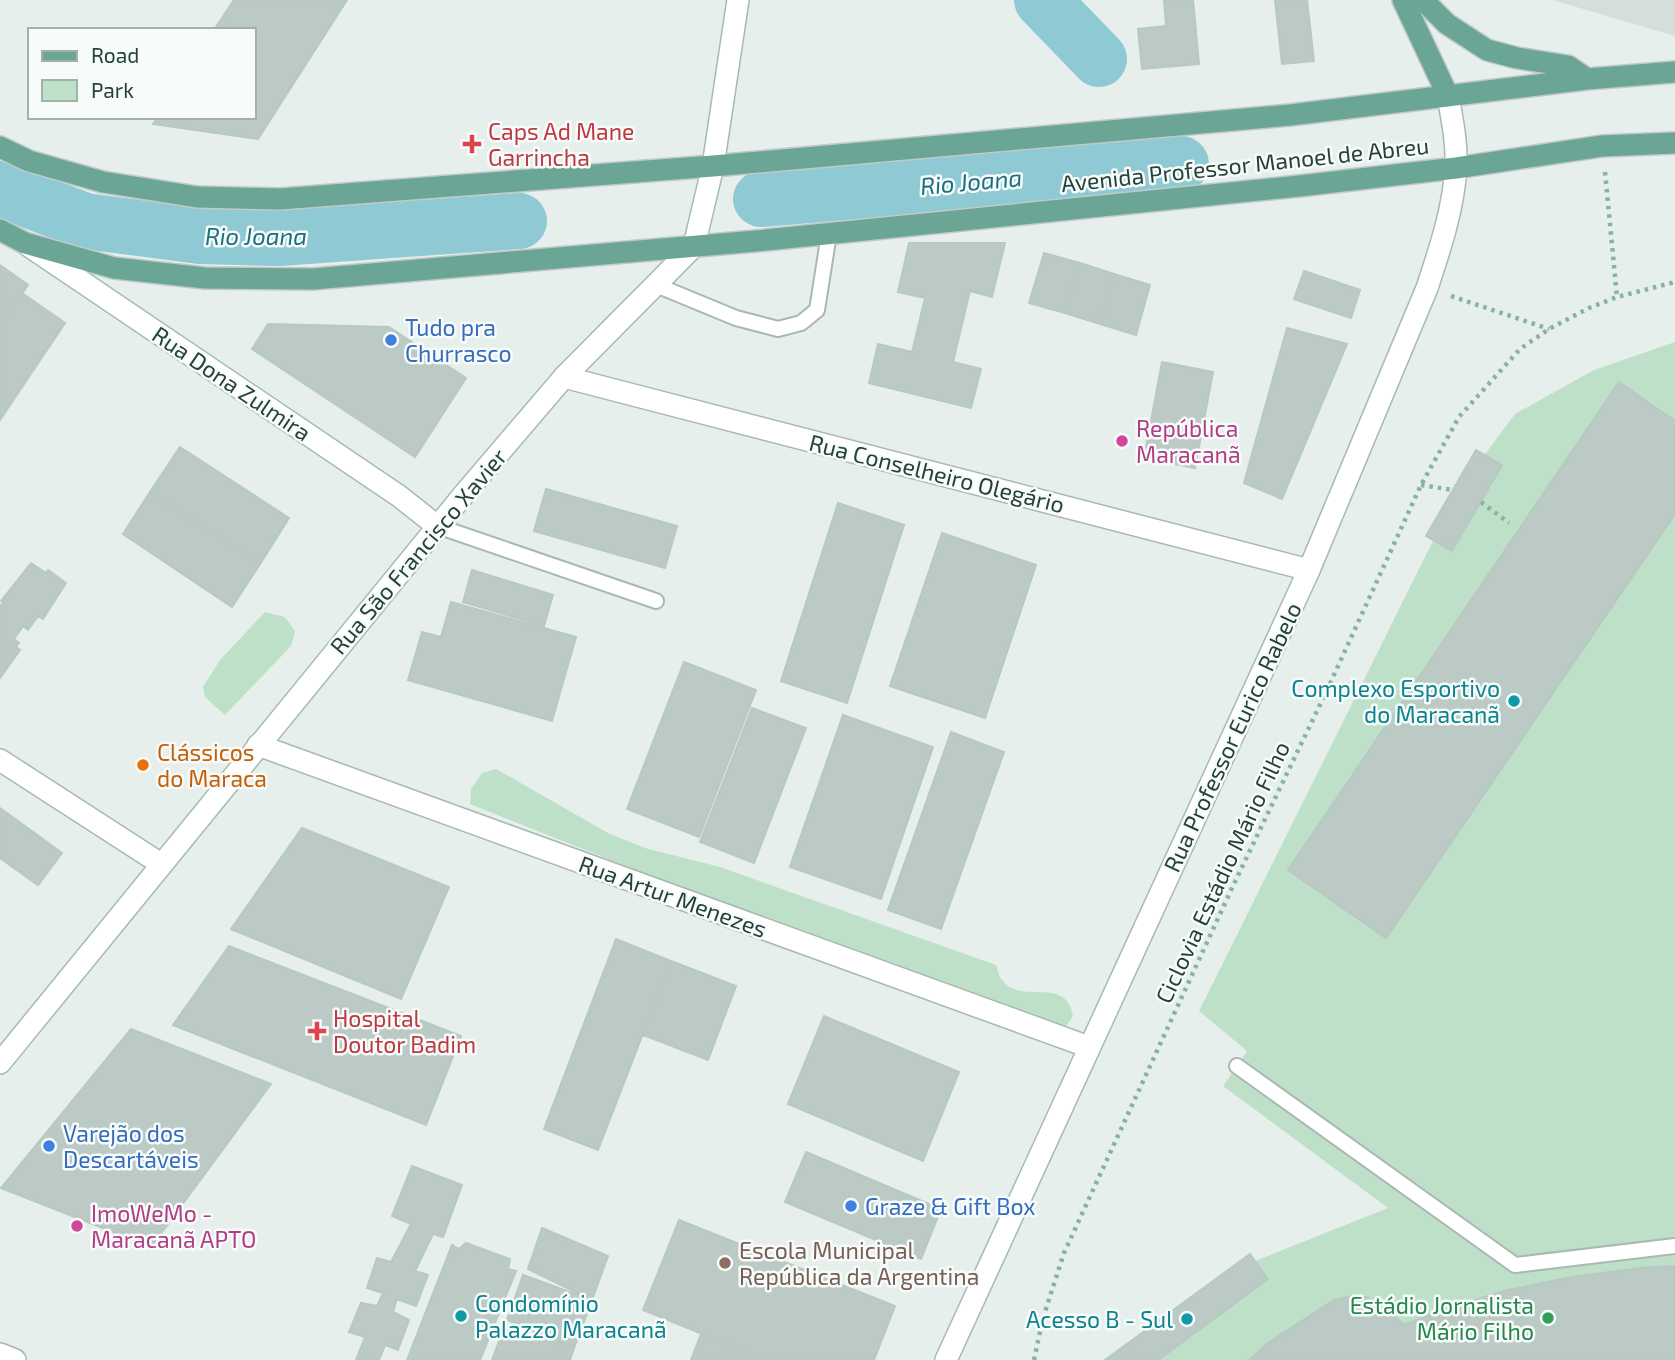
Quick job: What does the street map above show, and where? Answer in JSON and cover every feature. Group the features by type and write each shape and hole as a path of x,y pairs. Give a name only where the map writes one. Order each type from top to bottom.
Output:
{"main road":[{"path":"1403,0 1448,96"},
{"path":"1423,0 1447,24 1487,50 1568,66 1587,79"},
{"name":"Avenida Professor Manoel de Abreu","path":"0,147 29,161 103,181 197,197 280,199 713,166 1290,115 1587,79 1675,72"},
{"name":"Avenida Professor Manoel de Abreu","path":"25,243 114,268 205,278 300,279 829,234 1299,186 1456,168 1602,146 1675,143"},
{"path":"0,230 25,243"}],"street":[{"path":"694,246 713,166 738,0"},
{"name":"Rua Professor Eurico Rabelo","path":"946,1360 1309,569 1427,288 1440,250 1456,168 1455,134 1448,96"},
{"name":"Rua Dona Zulmira","path":"25,243 399,496 437,526"},
{"name":"Rua São Francisco Xavier","path":"0,1063 437,526 565,377 694,246"},
{"name":"Rua Conselheiro Olegário","path":"565,377 1309,569"},
{"name":"Rua Artur Menezes","path":"258,745 1089,1047"},
{"path":"0,760 160,864"},
{"path":"0,1354 15,1360"}],"lane":[{"path":"656,285 736,318 778,329 801,323 817,310 829,234"},
{"path":"437,526 656,601"},
{"path":"1237,1066 1515,1265 1675,1246"}],"path":[{"path":"1602,146 1617,297"},
{"name":"Ciclovia Estádio Mário Filho","path":"1034,1360 1043,1318 1064,1253 1421,485 1459,417 1520,349 1549,329 1617,297 1675,282"},
{"path":"1427,288 1549,329"},
{"path":"1421,485 1453,489"},
{"path":"1481,502 1509,523"}],"shaded area":[{"path":"1553,0 1675,0 1675,36 1583,9"}],"green space":[{"name":"Complexo Esportivo do Maracanã","path":"1675,342 1675,1360 1105,1360 1250,1254 1255,1261 1388,1208 1223,1086 1247,1051 1199,1011 1433,541 1426,536 1476,450 1485,454 1515,414 1594,370"},
{"path":"265,612 285,617 295,631 291,646 225,715 205,697 203,687 220,660"},
{"path":"496,769 608,833 645,848 720,867 996,965 1002,980 1011,988 1053,993 1062,997 1069,1004 1073,1016 1063,1031 1050,1035 470,804 471,789 482,773"}],"building":[{"path":"234,0 347,0 258,139 153,124 157,119 256,119 256,28 215,28"},
{"path":"1164,0 1193,0 1199,64 1142,69 1138,29 1166,26"},
{"path":"1275,0 1307,0 1314,61 1282,64"},
{"path":"909,243 1005,243 992,297 970,291 953,362 981,369 971,408 869,383 878,344 912,352 925,298 898,292"},
{"path":"1044,253 1080,263 1065,313 1029,303"},
{"path":"1080,263 1114,274 1100,324 1065,313"},
{"path":"0,265 28,285 0,325"},
{"path":"1304,271 1360,290 1351,318 1294,299"},
{"path":"1114,274 1150,285 1136,335 1100,324"},
{"path":"22,293 65,323 0,420 0,325"},
{"path":"268,324 389,327 466,378 415,457 252,349"},
{"path":"1287,328 1347,344 1282,499 1244,483"},
{"path":"1162,362 1213,372 1195,468 1144,458"},
{"path":"1619,382 1675,421 1675,514 1386,938 1288,870"},
{"path":"180,447 289,518 260,564 150,492"},
{"path":"1476,450 1502,465 1452,551 1426,536"},
{"path":"546,489 677,526 665,568 534,531"},
{"path":"150,492 260,564 232,607 123,534"},
{"path":"838,503 904,525 847,703 781,681"},
{"path":"942,533 1036,565 985,718 890,686"},
{"path":"31,563 46,573 48,570 66,583 43,619 38,616 28,630 23,626 14,639 19,643 16,647 20,650 0,678 1,601"},
{"path":"472,570 553,595 544,626 463,602"},
{"path":"451,602 576,637 552,721 408,680 422,632 441,637"},
{"path":"684,662 756,690 699,837 627,809"},
{"path":"752,708 806,728 754,863 700,842"},
{"path":"843,715 933,747 881,899 790,867"},
{"path":"951,732 1004,752 941,929 888,910"},
{"path":"0,808 62,853 38,885 0,858"},
{"path":"302,828 449,887 401,999 231,929"},
{"path":"616,939 671,961 598,1150 544,1129"},
{"name":"Hospital Doutor Badim","path":"229,946 461,1036 426,1125 173,1025"},
{"path":"671,961 736,986 708,1060 643,1035"},
{"path":"824,1016 959,1072 923,1161 788,1104"},
{"path":"131,1029 271,1084 151,1247 1,1188"},
{"path":"806,1152 941,1209 921,1259 785,1202"},
{"path":"412,1166 462,1185 443,1237 433,1234 415,1271 428,1275 416,1306 397,1299 393,1312 409,1320 398,1350 385,1345 379,1360 356,1360 365,1337 349,1332 361,1303 377,1306 383,1293 367,1288 377,1258 391,1262 411,1224 392,1216"},
{"name":"Escola Municipal República da Argentina","path":"679,1220 895,1306 874,1360 766,1360 643,1310"},
{"path":"542,1228 608,1256 592,1300 528,1269"},
{"name":"Condomínio Palazzo Maracanã","path":"466,1243 510,1259 508,1269 516,1271 480,1360 407,1360 452,1245 459,1249"},
{"name":"Acesso B - Sul","path":"1250,1254 1268,1279 1158,1360 1105,1360"},
{"name":"Estádio Jornalista Mário Filho","path":"1675,1266 1675,1360 1249,1360 1268,1343 1334,1300 1351,1296 1366,1297 1378,1303 1404,1325 1504,1291 1571,1277"},
{"path":"523,1275 592,1300 574,1348 507,1320"},
{"path":"504,1328 574,1348 570,1360 492,1360"},
{"path":"701,1334 766,1360 691,1360"}],"waterway":[{"path":"1042,0 1099,59"},
{"name":"Rio Joana","path":"761,199 1181,164"},
{"name":"Rio Joana","path":"0,189 85,221 200,236 279,238 519,221"}],"place":[{"name":"Caps Ad Mane Garrincha","path":"472,144"},
{"name":"Tudo pra Churrasco","path":"391,340"},
{"name":"República Maracanã","path":"1122,441"},
{"name":"Complexo Esportivo do Maracanã","path":"1514,701"},
{"name":"Clássicos do Maraca","path":"143,765"},
{"name":"Hospital Doutor Badim","path":"317,1031"},
{"name":"Varejão dos Descartáveis","path":"49,1146"},
{"name":"Graze & Gift Box","path":"851,1206"},
{"name":"ImoWeMo - Maracanã APTO","path":"77,1226"},
{"name":"Escola Municipal República da Argentina","path":"725,1263"},
{"name":"Condomínio Palazzo Maracanã","path":"461,1316"},
{"name":"Estádio Jornalista Mário Filho","path":"1548,1318"},
{"name":"Acesso B - Sul","path":"1187,1319"}]}
